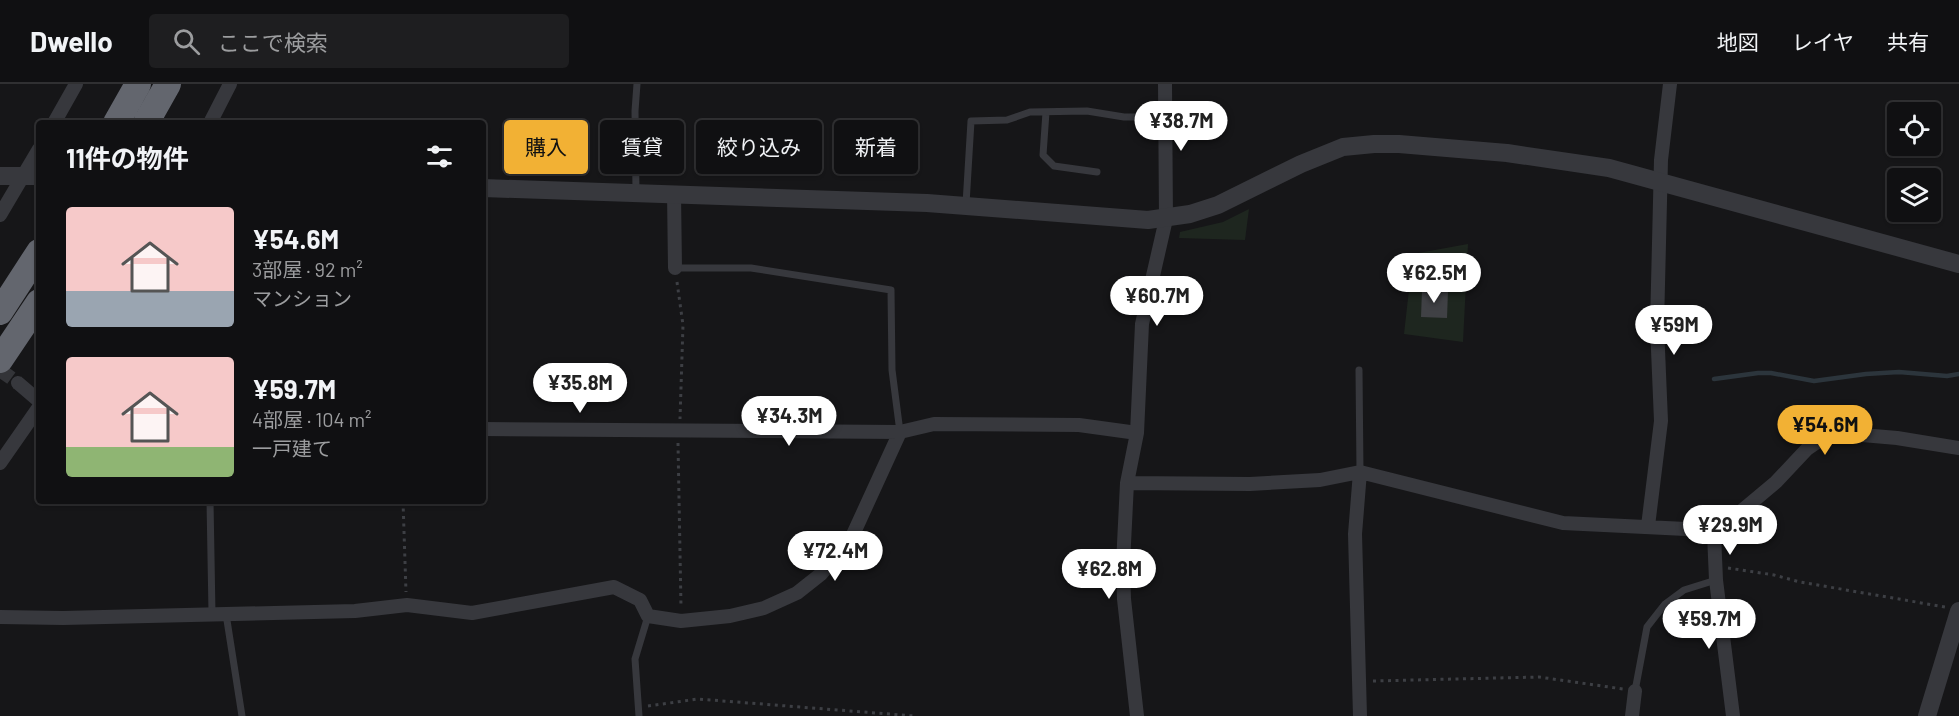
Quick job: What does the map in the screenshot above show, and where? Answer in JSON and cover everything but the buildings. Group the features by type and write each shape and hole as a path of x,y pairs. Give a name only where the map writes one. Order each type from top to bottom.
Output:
{"highway":[{"path":"118,120 138,84"},
{"path":"148,120 168,84"},
{"path":"0,312 36,257"},
{"path":"0,360 36,306"}],"street":[{"path":"56,120 76,84"},
{"path":"212,120 230,84"},
{"path":"1137,716 1124,599 1123,564 1127,483 1137,433 1142,324 1166,219 1165,84"},
{"path":"1648,526 1661,422 1657,326 1661,160 1670,84"},
{"path":"486,188 674,193 966,206 1148,220 1190,214 1218,205 1301,164 1343,147 1374,144 1507,153 1609,168 1959,264"},
{"path":"0,215 31,176 36,159"},
{"path":"0,176 31,176"},
{"path":"674,193 675,268"},
{"path":"18,383 36,398"},
{"path":"0,463 36,411"},
{"path":"486,429 900,432 934,424 1079,425 1137,433"},
{"path":"0,617 63,618 355,610 407,605 472,613 614,587 640,600 648,616 681,621 730,616 764,609 797,593 821,574 851,539 900,432"},
{"path":"1714,534 1776,482 1807,449 1822,438 1839,433 1897,438 1959,448"},
{"path":"1360,472 1355,534 1360,716"},
{"path":"1127,483 1250,484 1320,480 1360,472 1563,523 1648,526 1714,534"},
{"path":"1714,534 1715,573 1733,716"},
{"path":"1927,716 1953,609"},
{"path":"1632,716 1635,691"}],"lane":[{"path":"636,192 637,84"},
{"path":"966,206 971,121 1006,120 1030,112 1087,111 1124,117 1165,117"},
{"path":"1046,112 1044,155 1054,166 1097,172"},
{"path":"675,268 751,267 891,290 892,370 900,432"},
{"path":"1359,370 1360,472"},
{"path":"210,504 219,613 242,716"},
{"path":"1635,691 1647,627 1665,604 1684,590 1715,573"},
{"path":"639,716 635,659 648,616"}],"path":[{"path":"675,268 683,325 678,431 681,621"},
{"path":"403,504 407,605"},
{"path":"1715,573 1774,575 1800,582 1953,609"},
{"path":"1359,681 1539,677 1635,691"},
{"path":"637,708 698,699 914,716"}],"shaded area":[{"path":"1249,209 1245,240 1179,238 1180,232 1223,222"},
{"path":"1468,244 1463,342 1404,334 1413,254"}],"waterway":[{"path":"1714,379 1758,373 1771,373 1814,381 1899,372 1947,376 1959,374"}],"tunnel":[{"path":"0,370 18,383"}]}
